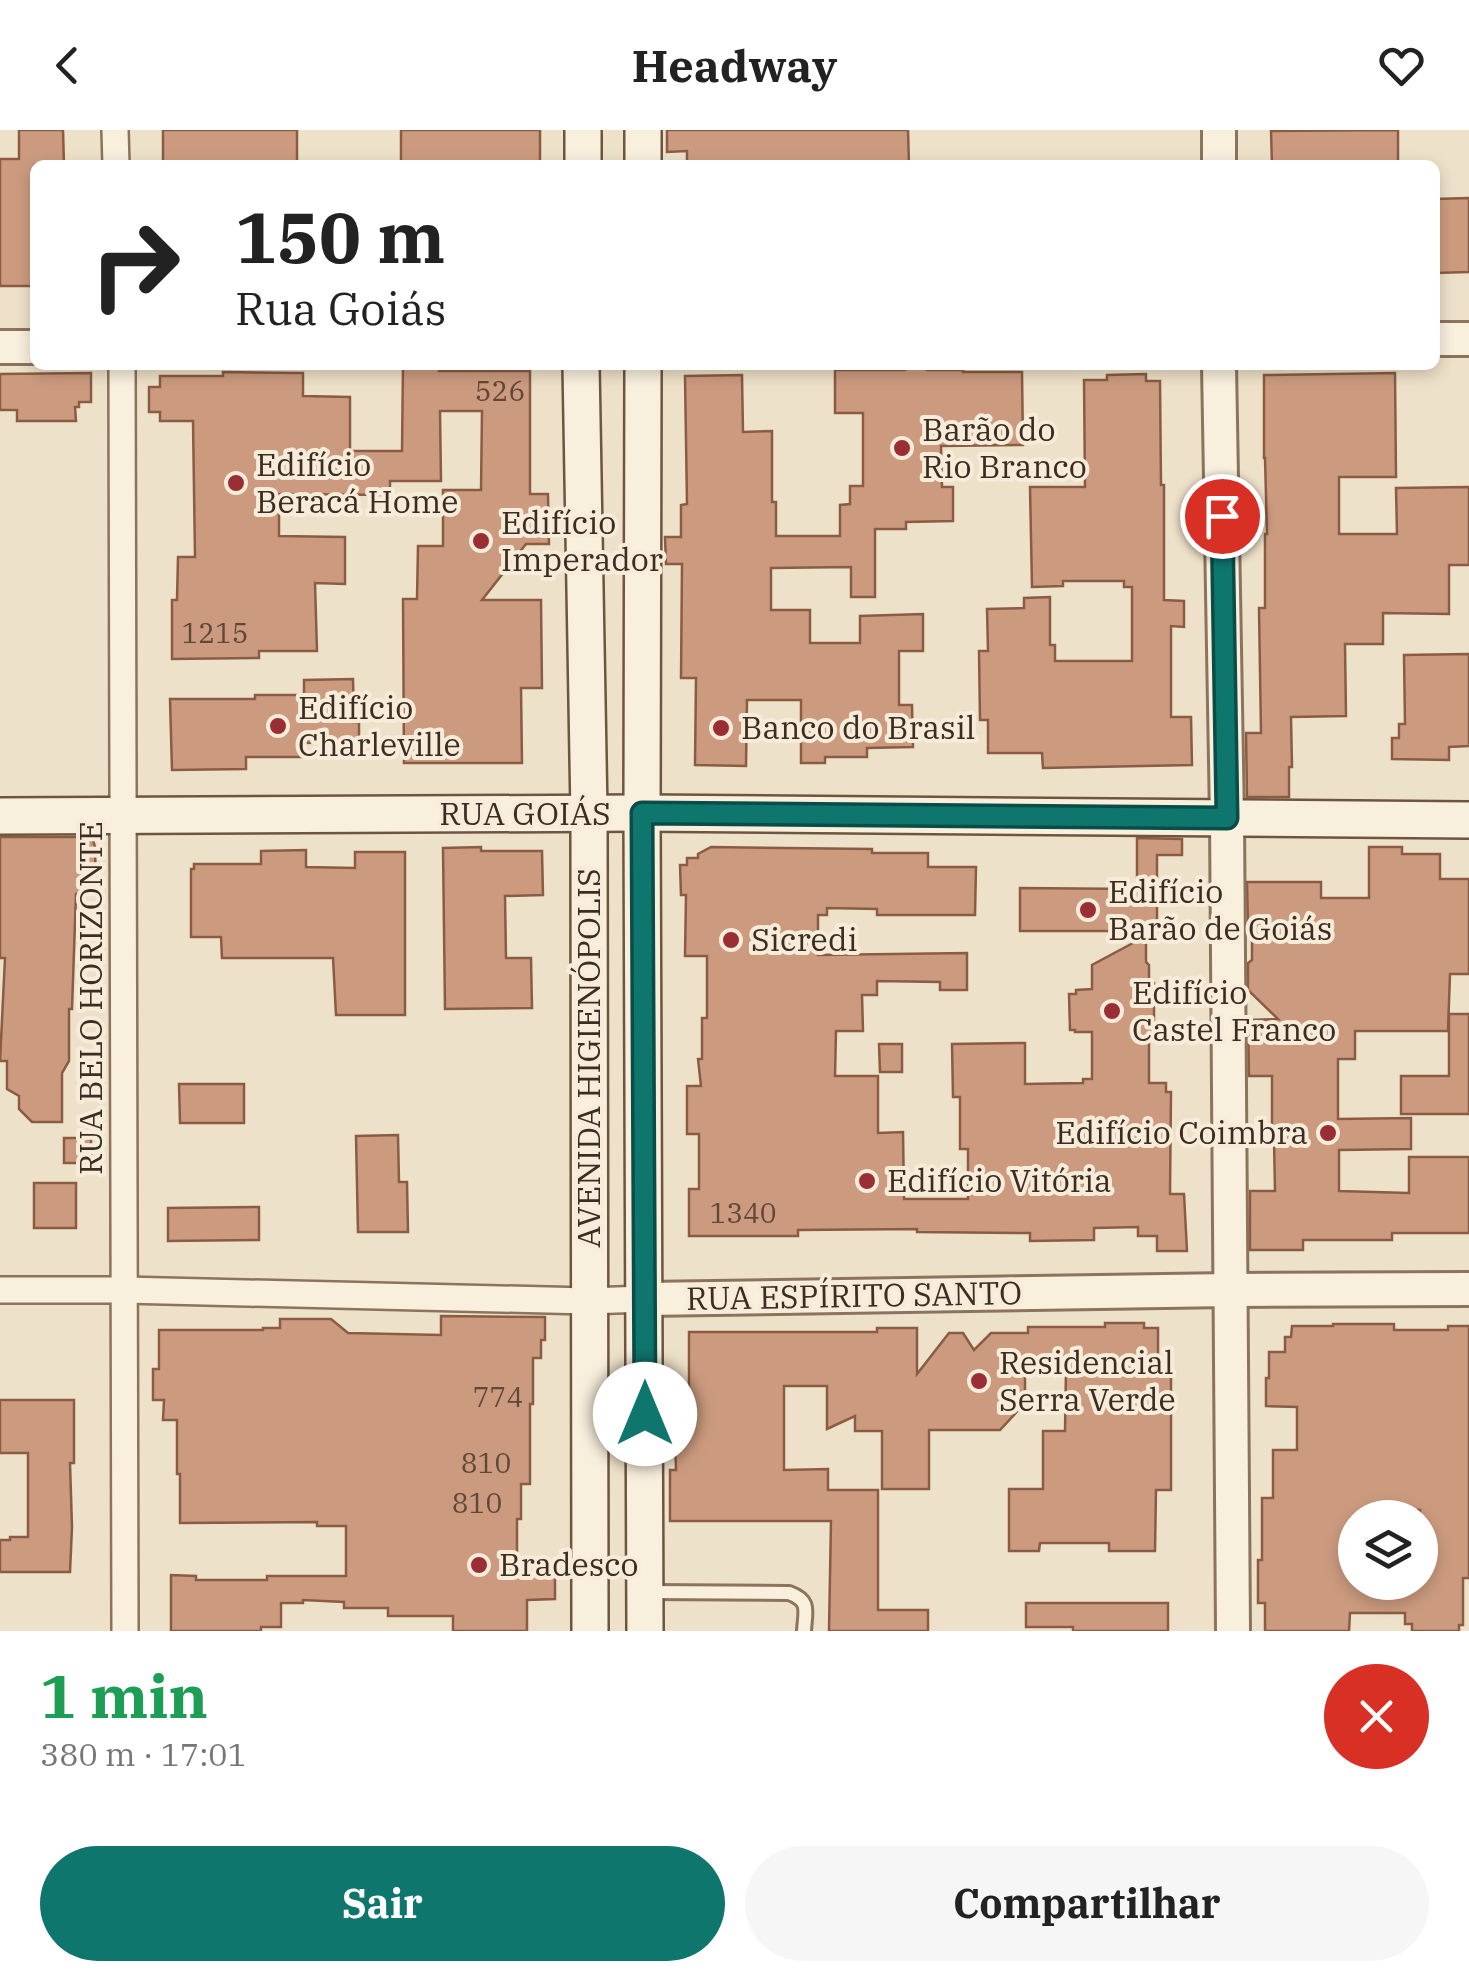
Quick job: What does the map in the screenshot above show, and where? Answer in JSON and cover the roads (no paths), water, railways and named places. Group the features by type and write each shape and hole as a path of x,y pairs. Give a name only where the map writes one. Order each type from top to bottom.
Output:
{"main road":[{"path":"582,160 583,130"},
{"path":"643,130 644,160"},
{"name":"AVENIDA HIGIENÓPOLIS","path":"580,370 590,813 590,1631"},
{"name":"AVENIDA HIGIENÓPOLIS","path":"644,370 646,1631"},
{"name":"RUA GOIÁS","path":"0,816 642,813 1469,820"}],"street":[{"path":"115,130 116,160"},
{"path":"1219,160 1220,130"},
{"path":"1440,339 1469,339"},
{"path":"0,347 30,347"},
{"name":"RUA BELO HORIZONTE","path":"122,370 125,1631"},
{"path":"1219,370 1227,818 1232,1631"},
{"name":"RUA ESPÍRITO SANTO","path":"0,1290 588,1301 1469,1290"}],"lane":[{"path":"645,1592 789,1593 801,1597 806,1604 804,1631"}],"place":[{"name":"Barão do Rio Branco","path":"902,448"},
{"name":"Edifício Beracá Home","path":"236,483"},
{"name":"Edifício Imperador","path":"481,541"},
{"name":"Edifício Charleville","path":"278,726"},
{"name":"Banco do Brasil","path":"721,728"},
{"name":"Edifício Barão de Goiás","path":"1088,910"},
{"name":"Sicredi","path":"731,940"},
{"name":"Edifício Castel Franco","path":"1112,1011"},
{"name":"Edifício Coimbra","path":"1328,1133"},
{"name":"Edifício Vitória","path":"867,1181"},
{"name":"Residencial Serra Verde","path":"979,1381"},
{"name":"Bradesco","path":"479,1565"}]}
